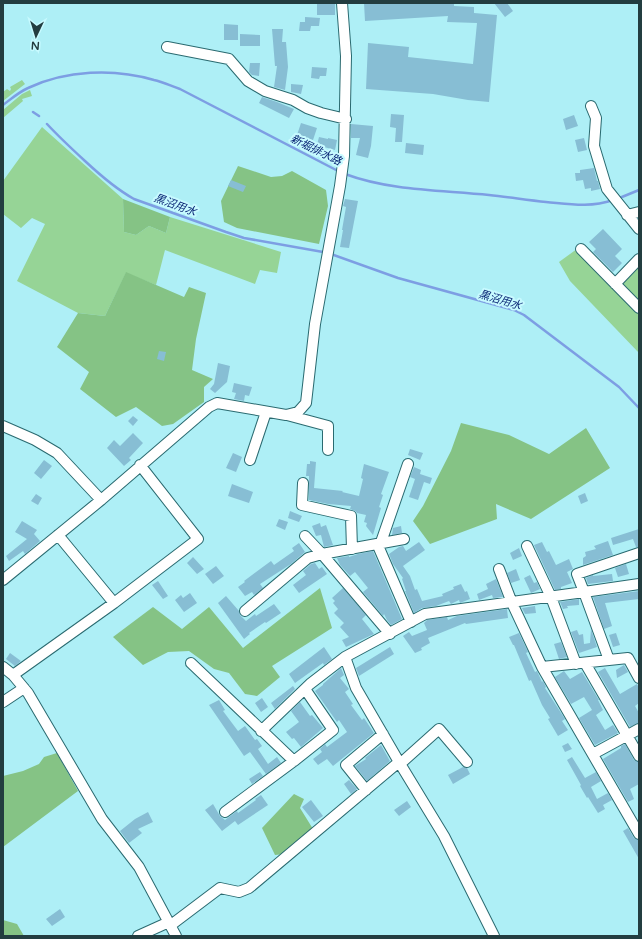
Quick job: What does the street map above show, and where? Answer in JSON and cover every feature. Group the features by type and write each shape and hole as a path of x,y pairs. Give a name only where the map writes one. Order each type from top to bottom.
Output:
{"street":[{"path":"286,415 298,412 306,403 315,324 340,186 344,156 346,119 346,56 342,3"},
{"path":"167,47 229,59 248,81 265,91 293,100 307,108 321,113 346,119"},
{"path":"591,106 596,118 594,146 607,189 639,229"},
{"path":"624,211 639,212"},
{"path":"581,249 639,308"},
{"path":"615,284 638,263"},
{"path":"3,580 101,500 210,407 217,403 286,415 328,426 328,450"},
{"path":"250,460 266,412"},
{"path":"3,426 35,440 57,453 101,500"},
{"path":"408,464 379,548 411,622"},
{"path":"13,675 114,603 198,539 140,466"},
{"path":"303,483 302,505 351,516 352,549"},
{"path":"58,535 114,603"},
{"path":"304,536 322,554 390,634"},
{"path":"245,611 308,558 322,554 404,539"},
{"path":"527,546 580,663 639,756"},
{"path":"608,660 577,574 639,553"},
{"path":"499,569 512,603 542,667 639,834"},
{"path":"261,731 305,689 345,658 425,614 639,584"},
{"path":"345,658 356,688 399,763 444,836 494,936"},
{"path":"542,667 628,658 639,678"},
{"path":"191,663 294,761"},
{"path":"3,667 13,675 28,692 102,819 139,867 176,936"},
{"path":"3,702 24,688"},
{"path":"226,812 333,730 305,689"},
{"path":"593,754 639,728"},
{"path":"138,936 170,924 220,888 239,892 249,888 439,729 467,762"},
{"path":"366,790 346,765 383,734"}],"green space":[{"path":"22,80 25,84 3,101 3,92 7,89 10,91 10,87"},
{"path":"30,90 32,96 22,99 23,101 3,118 3,110 22,94"},
{"path":"42,127 123,199 124,232 136,235 149,226 166,233 170,217 281,252 277,273 260,270 255,284 165,250 156,285 126,273 105,316 78,313 17,281 45,224 32,218 21,228 3,214 3,181"},
{"path":"238,166 271,177 282,176 292,171 326,190 328,206 319,244 237,228 224,222 221,201"},
{"path":"123,199 170,217 166,233 149,226 136,235 124,232"},
{"path":"581,246 619,284 639,264 639,353 570,281 559,262"},
{"path":"126,272 184,297 189,287 206,293 196,339 192,370 213,379 204,387 204,402 173,424 162,426 136,407 116,417 80,389 89,372 57,347 78,313 105,316"},
{"path":"461,423 509,435 549,454 586,428 610,468 531,519 496,504 497,519 430,544 413,521 423,506 451,451"},
{"path":"320,588 332,628 272,666 280,677 257,696 245,694 229,673 214,669 189,651 168,652 143,665 113,637 153,607 182,629 209,607 243,648"},
{"path":"57,753 78,791 3,847 3,776 23,771 39,764 44,757"},
{"path":"294,794 304,799 300,808 313,829 285,854 275,855 262,828"},
{"path":"3,920 17,924 24,936 3,936"}],"building":[{"path":"317,3 335,3 335,15 317,15"},
{"path":"364,3 454,3 454,6 474,7 474,13 497,15 489,102 433,94 366,89 368,43 409,47 408,57 473,64 477,23 447,22 448,16 365,21"},
{"path":"494,3 507,3 513,11 505,17"},
{"path":"305,17 320,18 319,26 311,26 310,31 299,31 300,22 305,22"},
{"path":"224,24 238,25 238,40 224,40"},
{"path":"272,29 283,29 282,42 286,42 288,67 285,90 274,87 277,66 275,66"},
{"path":"240,34 260,35 260,46 240,46"},
{"path":"250,63 260,63 259,76 252,75 249,72"},
{"path":"312,67 327,68 326,76 320,76 319,79 311,78"},
{"path":"291,84 303,85 301,94 291,92"},
{"path":"262,97 294,109 289,118 259,103"},
{"path":"391,114 404,115 402,142 395,142 396,128 390,127"},
{"path":"574,115 578,126 566,130 563,119"},
{"path":"301,123 317,128 313,140 297,135"},
{"path":"351,124 373,126 368,158 356,155 360,138 351,138"},
{"path":"319,137 337,140 335,150 317,145"},
{"path":"584,138 587,150 578,152 575,140"},
{"path":"406,143 424,145 423,155 405,153"},
{"path":"594,168 600,189 591,191 591,188 585,189 583,180 576,181 575,173 580,173 580,170"},
{"path":"231,180 246,186 243,192 228,186"},
{"path":"345,199 358,201 349,248 340,247 346,207 343,206"},
{"path":"603,229 622,249 615,256 622,263 613,272 593,252 596,249 589,242"},
{"path":"159,351 166,352 164,361 157,359"},
{"path":"218,363 230,366 227,382 215,393 210,389 214,384"},
{"path":"234,383 252,387 249,396 245,395 244,401 234,399 236,393 232,392"},
{"path":"133,416 138,420 133,426 128,421"},
{"path":"133,433 143,443 129,458 131,460 124,466 107,448 114,440 120,446"},
{"path":"410,449 423,453 420,460 408,455"},
{"path":"233,453 242,457 236,472 226,468"},
{"path":"44,460 52,466 41,479 34,473"},
{"path":"310,461 316,462 314,488 343,491 342,492 359,496 363,479 361,478 364,464 389,472 381,494 383,495 379,507 381,508 373,535 366,526 367,523 364,522 366,515 357,513 350,509 351,506 328,504 309,500 309,476 306,476 307,464 310,464"},
{"path":"414,467 421,470 420,474 432,478 430,484 424,482 418,500 409,497 415,479 410,477"},
{"path":"232,484 253,492 249,503 228,496"},
{"path":"585,493 588,501 581,504 578,496"},
{"path":"36,494 42,498 38,505 31,501"},
{"path":"290,511 302,516 299,522 288,518"},
{"path":"279,519 288,522 285,530 276,526"},
{"path":"22,521 37,530 34,534 40,541 25,554 23,551 9,561 6,556 27,539 15,532"},
{"path":"320,523 321,527 326,525 333,545 324,547 321,535 316,536 312,526"},
{"path":"401,526 402,533 392,535 393,528"},
{"path":"639,529 639,547 636,547 633,539 613,545 611,538"},
{"path":"608,541 613,555 583,565 583,558 586,556 585,552 596,549 594,546"},
{"path":"419,542 425,550 403,566 410,576 415,590 417,589 422,601 443,596 442,594 461,584 465,592 467,591 470,599 460,603 459,600 451,604 449,601 436,606 422,608 414,613 405,591 403,578 393,564 389,554 403,546 406,551"},
{"path":"542,542 547,552 549,551 556,565 569,559 573,569 567,572 572,583 561,587 561,589 555,590 534,545"},
{"path":"299,543 305,552 291,564 260,584 263,588 254,595 252,592 245,596 238,587 245,582 244,581 271,561 274,565 294,551 292,548"},
{"path":"519,548 522,556 513,560 510,553"},
{"path":"373,551 402,619 391,625 384,614 383,616 363,592 368,588 355,572 350,576 340,565 337,558 349,557"},
{"path":"193,557 204,569 197,574 187,563"},
{"path":"315,563 319,569 322,567 327,574 299,593 293,585 306,575 303,571 311,564"},
{"path":"626,564 629,574 618,577 615,568"},
{"path":"216,566 224,576 213,584 205,574"},
{"path":"516,569 520,580 511,583 507,573"},
{"path":"612,574 613,581 588,584 586,578 593,575"},
{"path":"530,575 534,583 537,582 540,589 531,593 524,578"},
{"path":"496,579 503,597 493,598 492,595 479,600 477,594 488,589 486,584"},
{"path":"158,581 168,596 163,599 152,585"},
{"path":"343,588 366,615 362,619 374,634 346,647 342,640 349,637 340,627 344,623 334,613 338,609 333,603 335,601 332,598"},
{"path":"639,591 639,599 605,603 612,626 604,629 593,597"},
{"path":"190,593 197,603 184,612 175,600 181,595 183,598"},
{"path":"226,596 246,621 255,614 256,616 274,604 281,613 249,633 250,634 244,639 218,603"},
{"path":"579,599 579,605 567,606 568,608 563,609 560,602"},
{"path":"535,606 536,613 525,614 522,608"},
{"path":"507,609 508,618 465,623 428,638 430,643 421,648 422,650 415,653 403,636 409,632 412,636 427,630 424,623 427,620 447,617 448,620 457,616"},
{"path":"591,629 597,647 579,653 571,632 577,630 579,635 583,634 584,644 590,643"},
{"path":"519,633 535,672 537,671 546,687 545,688 565,719 562,721 568,730 558,736 548,719 550,718 542,705 531,680 529,681 514,645 509,637"},
{"path":"616,633 620,645 613,647 609,635"},
{"path":"561,642 567,657 559,659 554,644"},
{"path":"324,647 332,659 324,665 323,663 295,683 289,674"},
{"path":"390,647 394,654 359,676 356,668"},
{"path":"10,653 21,661 15,666 6,659"},
{"path":"624,665 628,672 617,678 616,670"},
{"path":"341,668 344,675 340,678 349,689 345,692 353,704 351,705 362,720 364,718 374,733 333,766 327,759 318,765 313,759 322,752 320,749 325,744 327,747 347,732 339,720 337,722 315,691"},
{"path":"605,668 620,694 637,684 639,688 639,703 635,706 639,713 639,723 630,727 598,672"},
{"path":"564,671 570,679 582,672 599,700 603,710 596,715 605,730 613,725 618,733 595,745 579,718 592,710 584,697 571,704 555,677"},
{"path":"293,686 295,689 275,709 271,703"},
{"path":"262,698 268,707 261,712 255,703"},
{"path":"219,700 225,710 223,711 238,731 245,726 255,740 257,739 262,746 258,749 268,764 277,757 281,763 266,774 250,752 244,756 209,705"},
{"path":"300,702 310,716 312,715 323,728 301,747 294,738 292,739 286,732 299,722 291,711"},
{"path":"568,743 572,749 565,752 562,746"},
{"path":"625,744 634,760 639,762 639,784 630,789 634,799 628,802 603,759"},
{"path":"381,745 390,761 367,781 355,766 366,759 365,758"},
{"path":"572,757 585,778 596,772 601,781 591,787 597,799 608,793 612,800 603,805 605,809 598,813 588,797 587,798 567,760"},
{"path":"463,767 467,768 470,774 453,784 448,775"},
{"path":"260,772 263,776 252,784 249,779"},
{"path":"349,780 357,789 351,794 344,784"},
{"path":"261,795 268,805 238,825 235,821 222,831 205,810 213,804 220,816 225,820 237,811 238,813"},
{"path":"311,800 323,816 314,822 302,807"},
{"path":"407,801 411,807 399,816 394,810"},
{"path":"148,812 153,822 138,829 142,833 129,843 120,831 135,819"},
{"path":"628,828 634,838 639,840 639,859 623,831"},
{"path":"60,909 65,917 52,926 46,919"}],"waterway":[{"name":"新堀排水路","path":"3,105 25,90 58,77 90,73 139,76 180,89 338,171"},
{"name":"黒沼用水","path":"33,112 39,116"},
{"name":"黒沼用水","path":"47,124 102,177 134,199 244,238 323,252"},
{"name":"新堀排水路","path":"345,174 362,180 398,187 489,195 563,204 588,205 613,200"},
{"name":"新堀排水路","path":"617,199 639,190"},
{"name":"黒沼用水","path":"331,254 398,278 514,310 524,315 619,387 639,408"}]}
